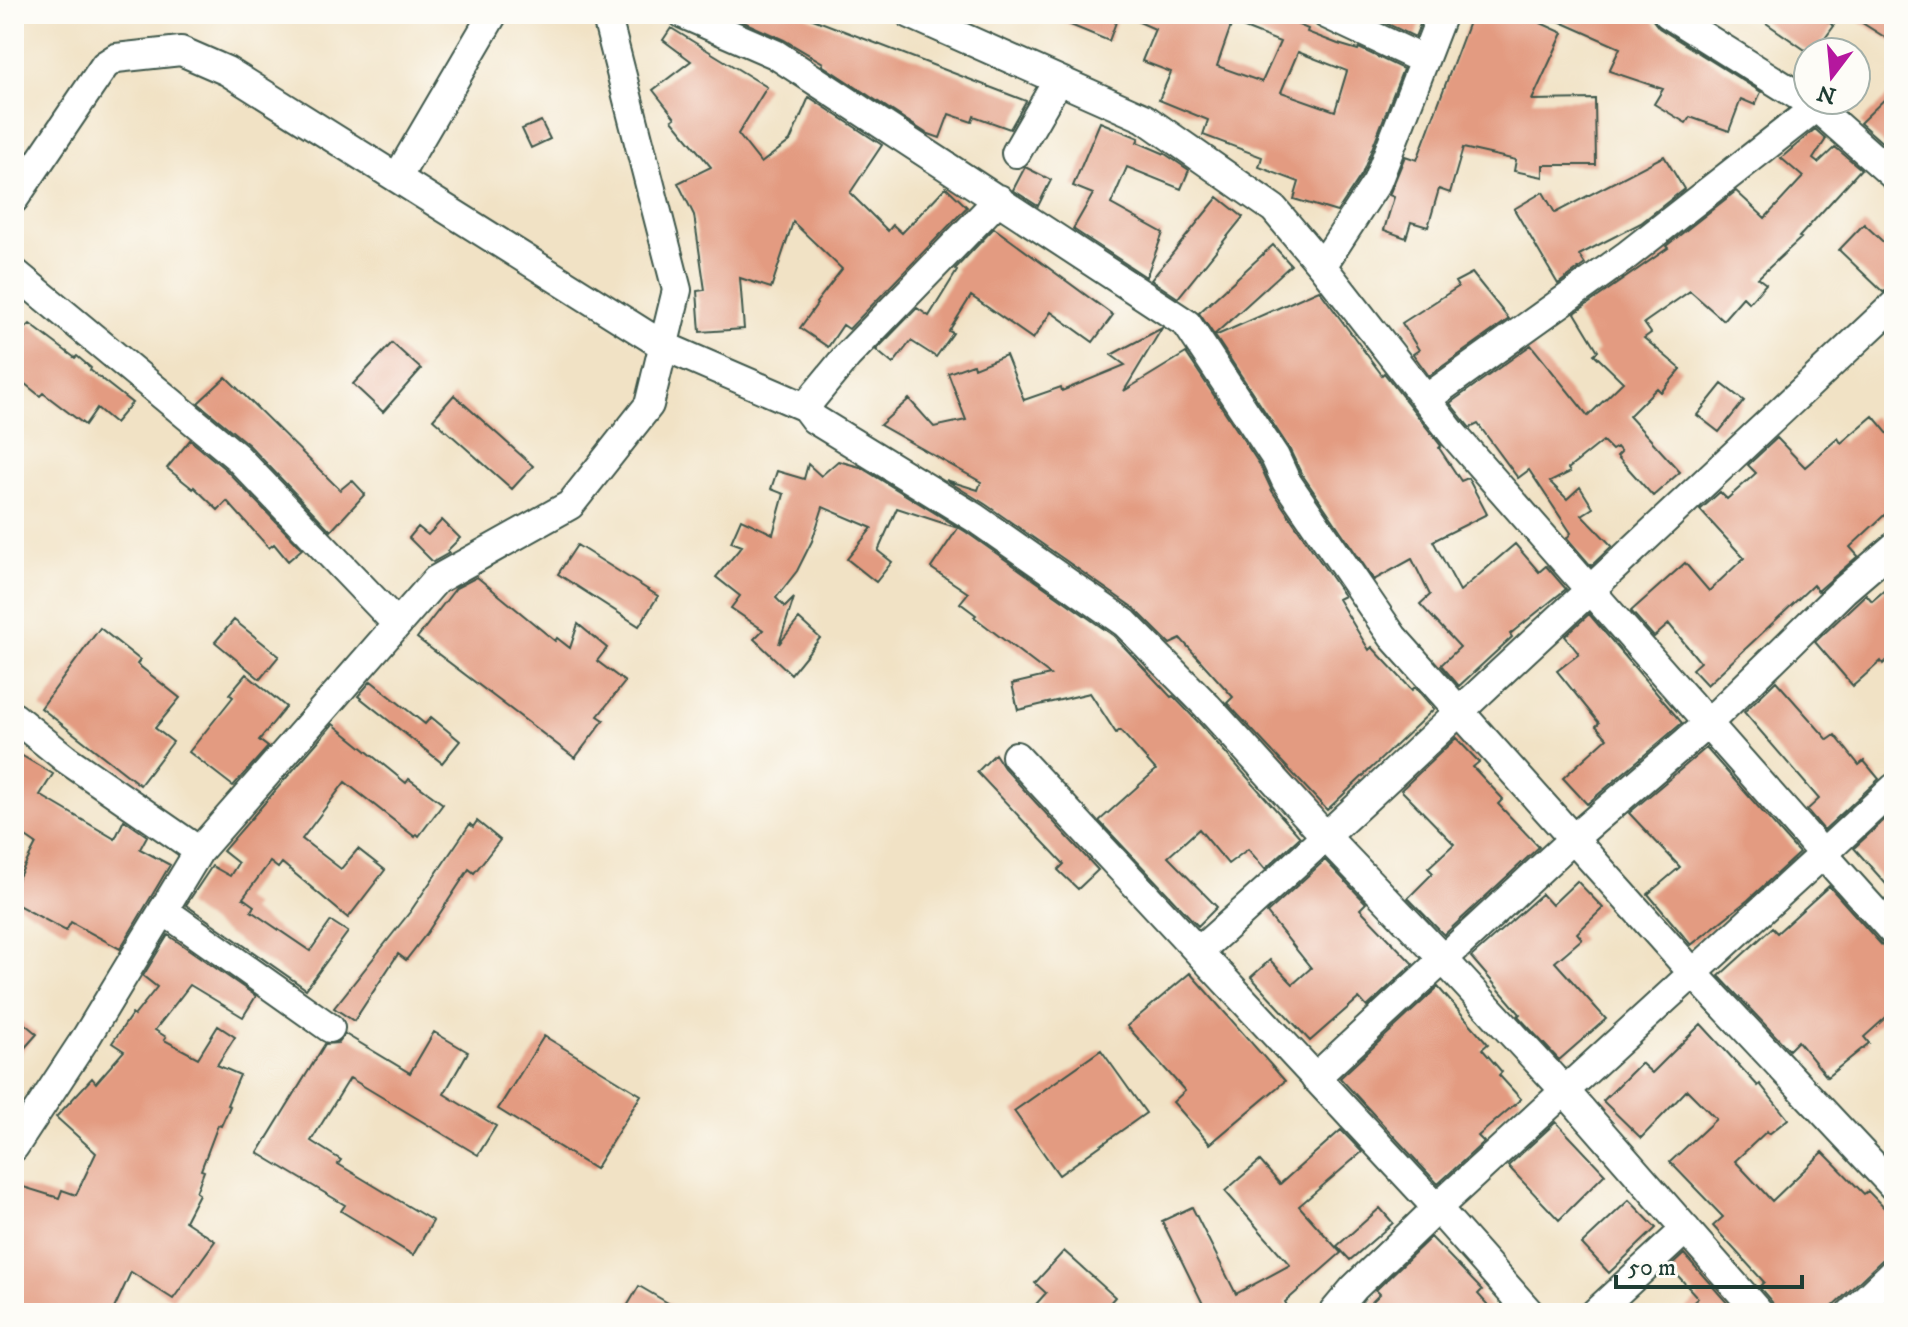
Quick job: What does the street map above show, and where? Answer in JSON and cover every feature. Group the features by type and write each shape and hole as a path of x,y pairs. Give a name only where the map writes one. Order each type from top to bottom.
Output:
{"street":[{"path":"397,178 493,14"},
{"path":"14,1147 87,1036 199,851 436,580 570,505 649,405 677,290 606,14"},
{"path":"683,14 775,54 1187,324 1275,457 1286,481 1393,637 1693,973 1894,1187"},
{"path":"910,14 1144,118 1274,209 1453,434 1894,933"},
{"path":"1326,14 1424,60"},
{"path":"1322,266 1377,182 1442,14"},
{"path":"1668,14 1792,92"},
{"path":"14,199 105,65 116,58 181,51 227,71 664,346 814,397"},
{"path":"1016,153 1058,80"},
{"path":"1426,399 1626,256 1805,116"},
{"path":"1826,116 1894,176"},
{"path":"999,199 847,356 814,397 814,419 975,518 1125,623 1207,706 1565,1091 1759,1313"},
{"path":"14,272 237,457 397,624"},
{"path":"1199,951 1327,838 1460,709 1894,305"},
{"path":"1315,1078 1574,838 1708,723 1844,590 1894,547"},
{"path":"14,717 66,759 199,851"},
{"path":"1016,756 1437,1208 1530,1313"},
{"path":"1333,1313 1354,1288 1437,1208 1894,788"},
{"path":"163,910 330,1028"},
{"path":"1595,1313 1686,1229"},
{"path":"1851,1313 1894,1272"}],"building":[{"path":"726,14 800,14 1026,101 1010,129 974,116 972,122 949,114 940,138 926,133 784,40"},
{"path":"1044,14 1119,14 1109,41"},
{"path":"1121,14 1273,14 1308,29 1307,32 1359,48 1403,69 1362,174 1337,212 1294,199 1299,182 1259,167 1262,157 1203,135 1208,120 1159,100 1171,72 1142,61 1155,29","holes":["1232,23 1280,42 1262,82 1217,66","1298,52 1347,71 1335,111 1281,92"]},
{"path":"1372,14 1424,14 1415,37"},
{"path":"1472,14 1521,14 1563,33 1532,100 1595,99 1596,165 1543,165 1543,177 1514,171 1516,160 1463,148 1450,193 1439,189 1428,227 1411,222 1406,238 1384,230 1394,197 1389,195 1405,156 1417,160"},
{"path":"1543,14 1648,14 1659,28 1761,92 1755,105 1741,99 1729,131 1690,117 1686,123 1654,104 1663,89 1609,71 1620,48"},
{"path":"1753,14 1817,14 1834,26 1827,36 1792,36 1792,41"},
{"path":"1848,14 1894,14 1894,43"},
{"path":"671,28 767,87 738,134 761,163 790,141 809,97 882,145 850,193 888,231 893,225 902,233 946,187 967,207 849,329 843,325 828,347 800,328 842,269 793,222 771,288 740,278 744,329 700,332 697,291 705,290 694,215 678,183 711,167 672,120 675,118 653,90 691,61 663,40"},
{"path":"1894,90 1894,153 1860,123 1867,116 1872,116 1872,111"},
{"path":"541,121 550,139 531,148 522,129"},
{"path":"1100,122 1139,138 1137,142 1165,154 1189,170 1181,189 1127,167 1111,204 1163,233 1146,277 1073,229 1093,194 1073,186"},
{"path":"1815,129 1826,139 1813,159 1818,163 1835,147 1861,169 1801,238 1758,278 1766,284 1749,303 1743,297 1723,320 1690,291 1644,323 1651,333 1644,338 1681,369 1661,392 1657,388 1629,416 1680,472 1653,496 1617,456 1621,452 1617,447 1612,450 1603,441 1568,469 1570,472 1550,482 1567,499 1580,487 1593,508 1582,515 1612,546 1591,566 1567,538 1571,533 1529,470 1518,478 1478,424 1470,428 1450,403 1531,345 1588,416 1623,382 1594,354 1598,351 1575,313 1668,248 1666,246 1736,191 1765,218 1803,177 1781,158"},
{"path":"1664,156 1684,189 1641,223 1579,255 1585,264 1558,284 1514,209 1543,192 1555,213"},
{"path":"1025,167 1051,180 1038,206 1013,190"},
{"path":"1218,197 1243,217 1178,298 1151,280"},
{"path":"1864,224 1894,252 1894,288 1883,292 1839,250"},
{"path":"994,228 1113,315 1093,342 1051,312 1033,339 971,296 949,331 953,333 936,357 911,341 893,364 876,350 917,308 929,316 957,271 955,269"},
{"path":"1273,245 1291,265 1214,335 1199,313"},
{"path":"1472,273 1509,319 1429,376 1413,354 1419,350 1402,323 1458,287 1455,282"},
{"path":"1319,290 1382,375 1384,373 1441,446 1439,448 1461,481 1468,478 1487,514 1433,541 1460,591 1515,544 1539,572 1546,566 1566,589 1510,634 1512,637 1459,686 1441,665 1460,647 1420,604 1430,595 1412,559 1374,580 1301,473 1289,448 1215,336"},
{"path":"14,320 25,329 30,324 75,358 77,356 132,403 115,423 97,408 85,425 43,393 40,396 14,375"},
{"path":"1162,328 1124,391 1186,353 1260,465 1272,491 1344,596 1338,599 1369,650 1372,647 1434,709 1327,810 1227,703 1233,697 1181,639 1170,644 1135,609 946,480 978,490 981,482 880,425 909,399 934,427 966,420 948,373 973,364 974,368 1006,355 1024,400 1061,387 1062,391 1125,365 1111,355"},
{"path":"392,343 421,369 383,412 353,384"},
{"path":"226,377 340,490 352,480 365,494 331,531 249,445 198,403"},
{"path":"1722,384 1744,401 1719,432 1697,415"},
{"path":"454,395 533,466 512,489 433,419"},
{"path":"1873,416 1894,441 1894,506 1850,547 1858,556 1818,591 1813,585 1707,685 1692,669 1700,662 1669,624 1654,637 1631,611 1685,563 1709,591 1744,558 1700,510 1720,492 1727,499 1756,473 1748,465 1777,438 1805,467 1838,438 1841,443"},
{"path":"190,440 225,469 302,549 288,561 274,544 269,548 227,501 218,510 194,487 167,468"},
{"path":"838,461 860,467 966,532 1114,636 1201,725 1300,837 1265,869 1248,849 1228,864 1199,829 1168,857 1217,907 1198,926 1099,821 1156,770 1120,730 1116,733 1090,693 1018,710 1012,684 1050,675 974,617 976,615 960,603 968,593 931,568 958,528 897,508 878,551 892,562 876,582 847,559 872,528 823,507 812,541 797,571 776,598 785,607 794,598 779,644 799,619 820,638 791,674 754,639 763,630 731,608 740,596 716,577 742,546 731,542 741,519 773,534 784,494 771,489 777,471 804,479 808,464 821,476"},
{"path":"442,520 460,538 447,551 449,553 433,562 409,538 418,527 428,535"},
{"path":"577,545 658,596 639,626 558,574"},
{"path":"477,577 555,641 557,638 570,648 578,624 607,648 597,661 625,682 598,716 604,720 575,758 417,638 456,588"},
{"path":"1894,582 1894,654 1883,664 1881,661 1853,686 1815,642 1866,594 1872,601"},
{"path":"1589,614 1682,723 1587,804 1563,778 1607,738 1596,726 1599,723 1557,671 1579,654 1565,636"},
{"path":"234,620 279,656 260,679 215,642"},
{"path":"100,628 140,660 137,664 180,698 155,728 173,742 140,785 41,708"},
{"path":"246,674 286,707 259,740 268,747 233,786 189,752 233,697 229,694"},
{"path":"371,681 425,724 431,717 460,741 442,763 358,696"},
{"path":"1776,681 1828,740 1835,735 1859,765 1864,761 1879,779 1824,830 1807,810 1819,799 1744,712"},
{"path":"333,724 406,783 409,779 443,804 419,836 417,834 415,837 345,782 302,839 341,869 358,849 385,870 348,918 282,863 278,868 270,862 243,898 254,906 251,911 310,951 331,921 348,932 306,989 186,905 212,866 230,876 238,863 223,851"},
{"path":"1456,738 1479,762 1473,767 1503,799 1498,804 1539,847 1444,935 1408,898 1433,873 1428,868 1454,844 1401,790"},
{"path":"1706,748 1799,853 1748,900 1691,945 1648,894 1680,867 1629,813"},
{"path":"14,751 53,774 40,795 115,839 124,820 147,836 140,849 170,865 120,949 71,922 66,931 14,903 14,886 36,844 14,829"},
{"path":"995,754 1004,768 1098,870 1078,889 1058,870 1064,864 977,772"},
{"path":"1894,811 1894,893 1854,848"},
{"path":"477,821 500,840 474,873 469,869 406,960 398,954 354,1021 334,1008 410,912 470,824 473,827"},
{"path":"1325,860 1366,903 1360,909 1413,964 1367,1007 1359,998 1310,1041 1251,977 1270,960 1293,984 1311,968 1267,913"},
{"path":"1577,881 1603,908 1577,933 1582,939 1555,962 1606,1019 1559,1060 1518,1016 1520,1014 1471,957 1542,894 1552,905"},
{"path":"1829,886 1894,959 1894,1010 1864,1037 1869,1043 1827,1077 1798,1041 1789,1050 1719,976 1772,928 1777,933"},
{"path":"168,935 256,996 243,1017 190,985 155,1030 166,1037 164,1040 198,1058 218,1026 235,1037 217,1065 240,1075 227,1105 230,1106 221,1126 218,1125 201,1170 204,1171 196,1192 199,1194 185,1221 215,1241 173,1299 131,1272 112,1313 14,1313 14,1184 59,1198 62,1190 76,1195 96,1153 56,1117 92,1078 96,1083 124,1051 112,1043 132,1014 134,1016 157,987 143,976"},
{"path":"1190,973 1285,1081 1210,1144 1173,1102 1185,1091 1127,1026"},
{"path":"1438,987 1488,1044 1482,1049 1502,1072 1499,1075 1521,1099 1478,1136 1484,1142 1438,1184 1340,1078"},
{"path":"14,1015 37,1034 14,1060"},
{"path":"1701,1024 1758,1086 1760,1084 1788,1119 1769,1134 1767,1131 1735,1161 1772,1201 1823,1152 1864,1194 1868,1191 1894,1218 1894,1253 1882,1260 1826,1313 1776,1313 1772,1302 1759,1287 1764,1282 1713,1226 1723,1217 1670,1162 1716,1119 1687,1090 1641,1138 1603,1101 1641,1063 1652,1073"},
{"path":"434,1032 468,1052 444,1094 496,1126 478,1155 350,1078 311,1141 341,1160 338,1164 433,1221 413,1255 341,1211 345,1205 258,1153 325,1044 338,1043 345,1034 410,1073"},
{"path":"544,1036 641,1095 595,1169 498,1109"},
{"path":"1101,1050 1146,1113 1059,1175 1014,1111"},
{"path":"1556,1122 1605,1174 1559,1220 1508,1166"},
{"path":"1341,1130 1362,1152 1299,1206 1341,1253 1285,1302 1291,1313 1201,1313 1206,1310 1162,1221 1192,1207 1236,1294 1290,1265 1225,1191 1260,1161 1280,1184"},
{"path":"1629,1200 1656,1228 1609,1273 1582,1244"},
{"path":"1380,1208 1393,1223 1350,1260 1337,1246"},
{"path":"1431,1237 1482,1290 1478,1294 1495,1313 1361,1313 1380,1294 1376,1290"},
{"path":"1064,1251 1115,1297 1101,1313 1028,1313 1046,1293 1035,1283"},
{"path":"1684,1254 1736,1313 1682,1313 1698,1298 1670,1267"},
{"path":"639,1286 685,1313 623,1313"}]}
